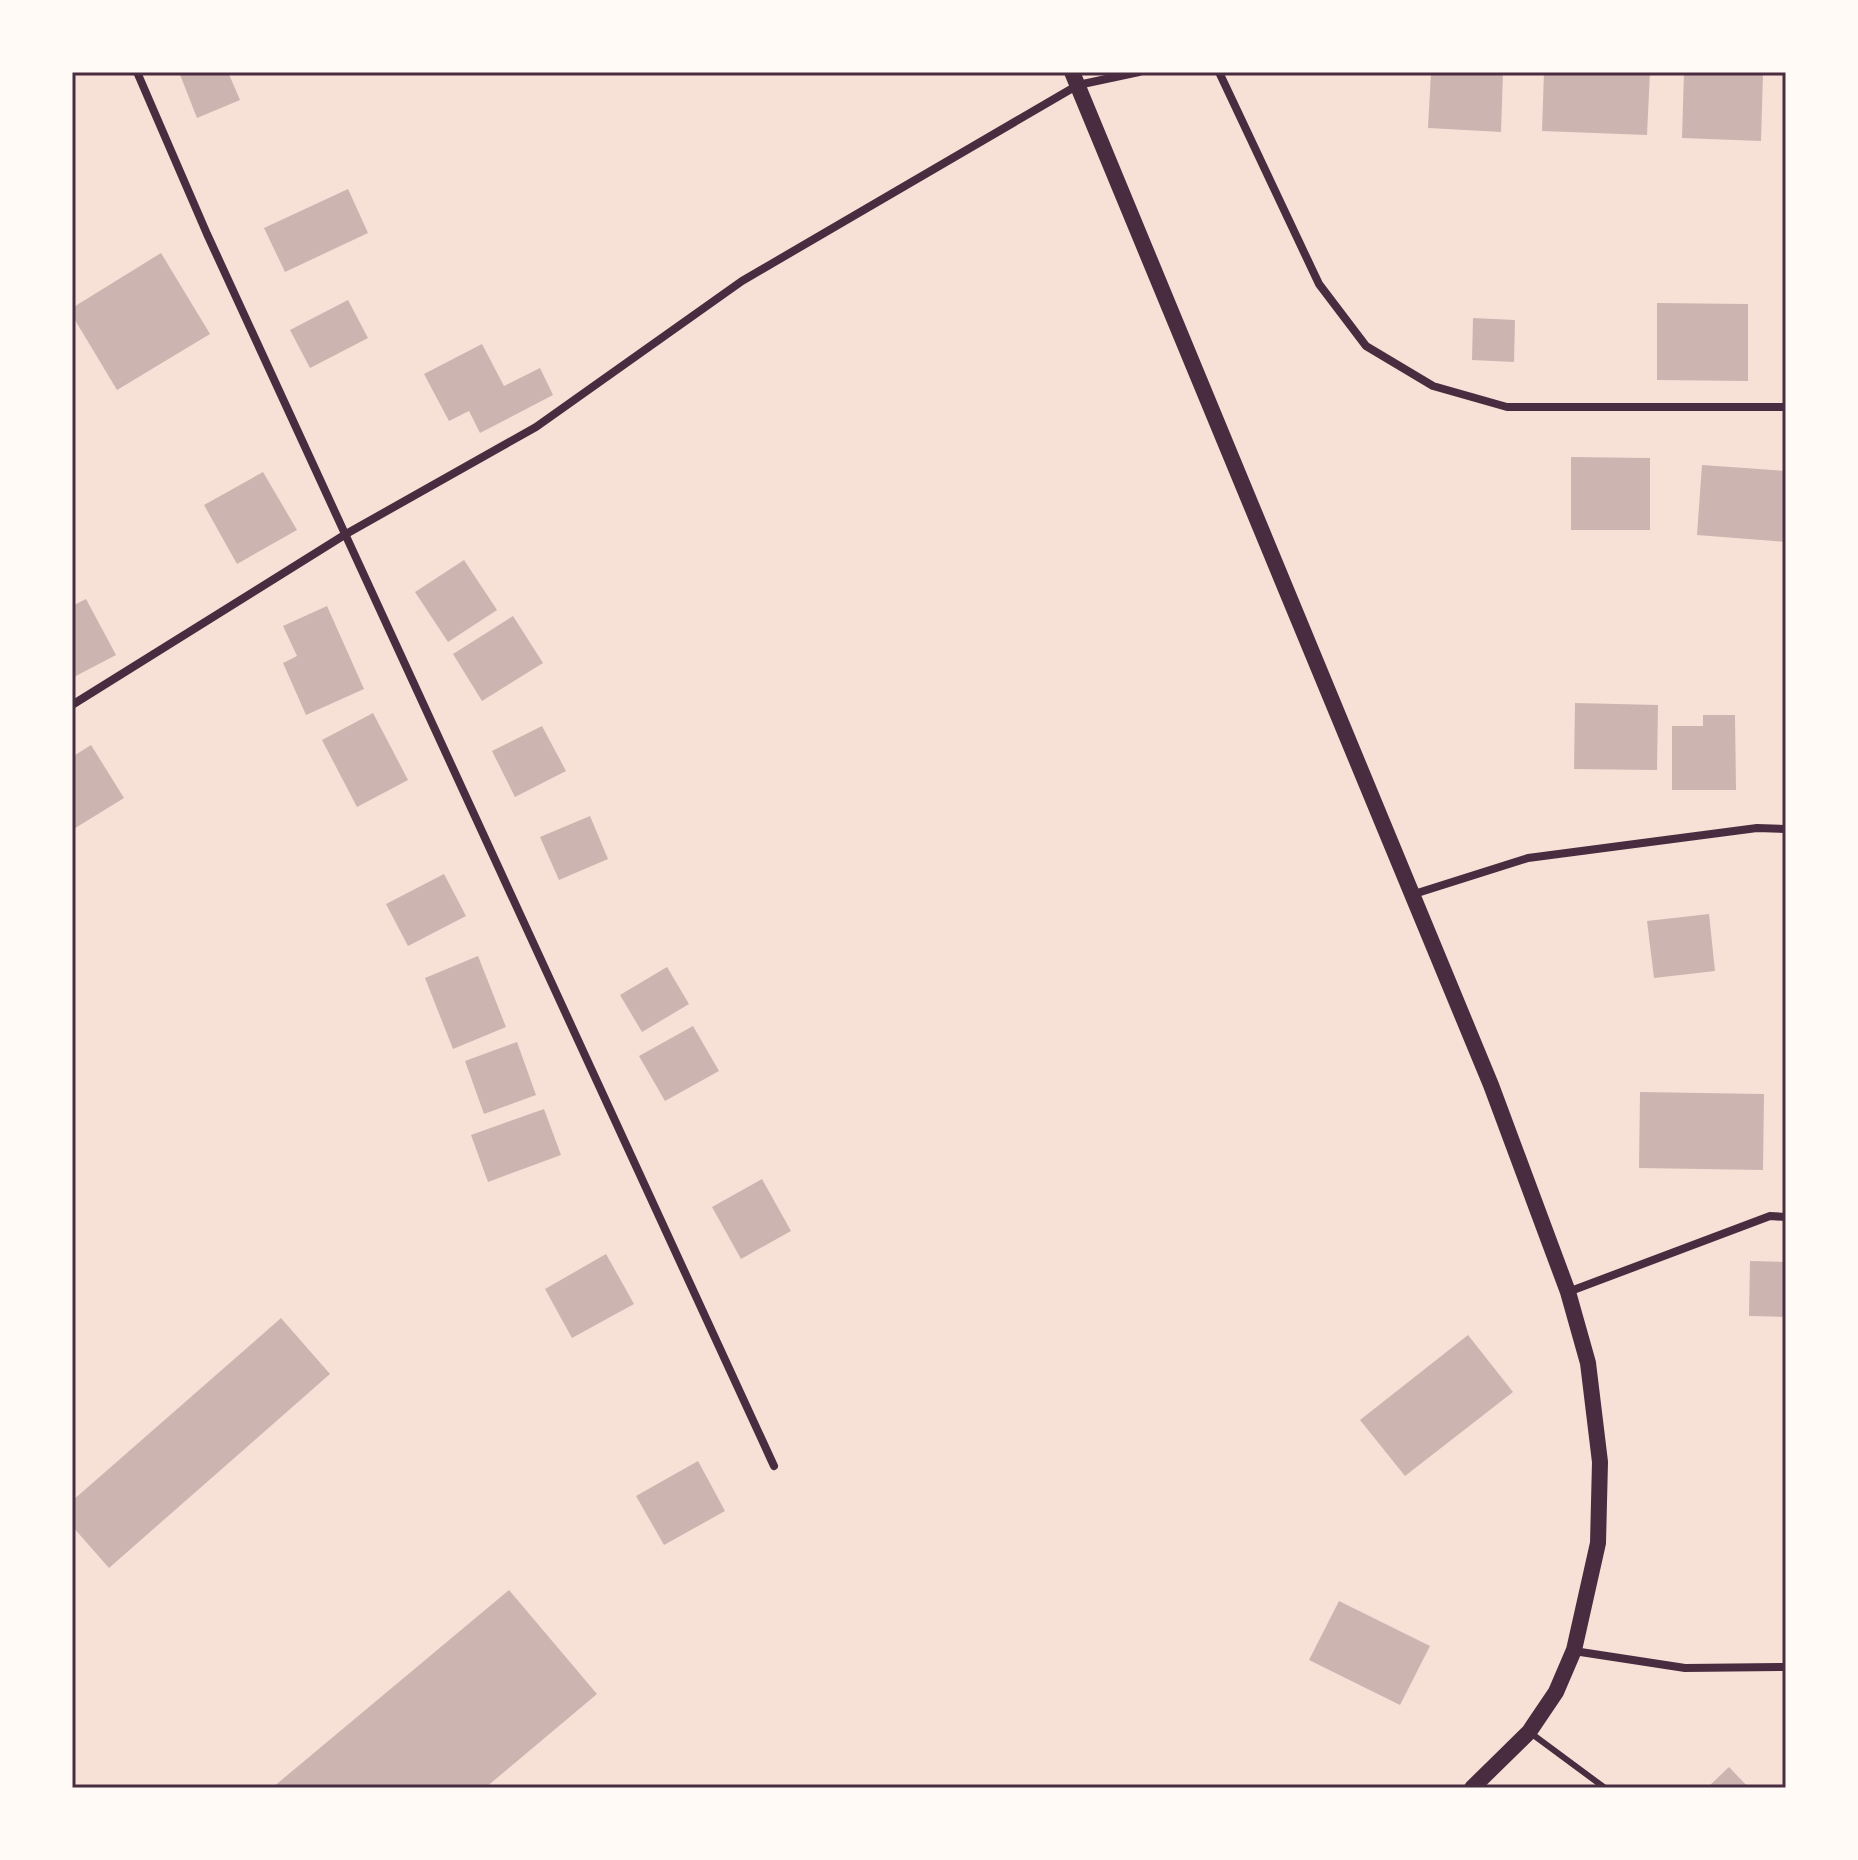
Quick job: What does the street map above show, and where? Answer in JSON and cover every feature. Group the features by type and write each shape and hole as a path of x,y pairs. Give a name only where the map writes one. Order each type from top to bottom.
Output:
{"main road":[{"path":"1075,79 1491,1085 1568,1292 1588,1363 1600,1462 1598,1543 1574,1650 1556,1692 1529,1732 1472,1788"}],"street":[{"path":"137,72 207,234 774,1466"},
{"path":"72,705 346,534 536,427 742,281 1075,79 1139,72"},
{"path":"1219,72 1319,284 1366,346 1433,386 1507,407 1786,407"},
{"path":"1411,895 1528,858 1757,828 1786,829"},
{"path":"1568,1292 1770,1216 1786,1217"},
{"path":"1574,1650 1685,1668 1786,1667"}],"lane":[{"path":"1529,1732 1605,1788"}],"building":[{"path":"179,72 228,72 240,100 197,118"},
{"path":"1431,72 1503,72 1501,132 1428,128"},
{"path":"1544,72 1650,72 1647,135 1542,131"},
{"path":"1684,72 1763,74 1761,141 1682,138"},
{"path":"348,189 368,233 285,272 264,228"},
{"path":"161,253 210,334 117,390 72,315 72,308"},
{"path":"348,300 368,338 310,368 290,330"},
{"path":"1657,303 1748,304 1748,381 1657,380"},
{"path":"1473,318 1515,320 1514,362 1472,360"},
{"path":"482,344 504,386 540,368 553,395 480,433 469,411 449,421 424,374"},
{"path":"1571,457 1650,458 1650,530 1571,530"},
{"path":"1702,465 1786,471 1786,542 1697,535"},
{"path":"263,472 297,530 237,564 204,505"},
{"path":"464,560 497,610 448,642 415,592"},
{"path":"86,599 116,655 72,678 72,606"},
{"path":"327,606 364,689 306,715 283,663 297,656 283,626"},
{"path":"513,616 543,663 482,701 453,654"},
{"path":"1575,703 1658,705 1657,770 1574,769"},
{"path":"373,713 408,780 357,807 322,740"},
{"path":"1703,715 1735,715 1736,790 1672,790 1672,726 1703,726"},
{"path":"542,726 566,771 515,797 492,751"},
{"path":"91,745 124,798 72,830 72,757"},
{"path":"590,816 608,859 559,880 540,837"},
{"path":"444,874 466,916 408,946 386,904"},
{"path":"1709,914 1715,971 1654,978 1647,921"},
{"path":"478,956 506,1027 453,1049 425,978"},
{"path":"667,967 689,1004 642,1032 620,995"},
{"path":"693,1026 719,1071 665,1101 639,1056"},
{"path":"517,1042 536,1095 484,1114 465,1061"},
{"path":"1640,1092 1764,1094 1763,1170 1639,1168"},
{"path":"544,1109 561,1155 488,1182 471,1135"},
{"path":"762,1179 791,1231 741,1259 712,1207"},
{"path":"606,1254 634,1304 572,1338 545,1289"},
{"path":"1750,1261 1786,1262 1786,1317 1749,1316"},
{"path":"281,1318 330,1374 109,1568 72,1526 72,1501"},
{"path":"1468,1335 1513,1392 1405,1476 1360,1420"},
{"path":"698,1461 725,1511 664,1545 636,1496"},
{"path":"509,1590 597,1694 485,1788 272,1788"},
{"path":"1339,1601 1430,1646 1400,1705 1309,1660"},
{"path":"1729,1767 1749,1788 1707,1788"}]}
